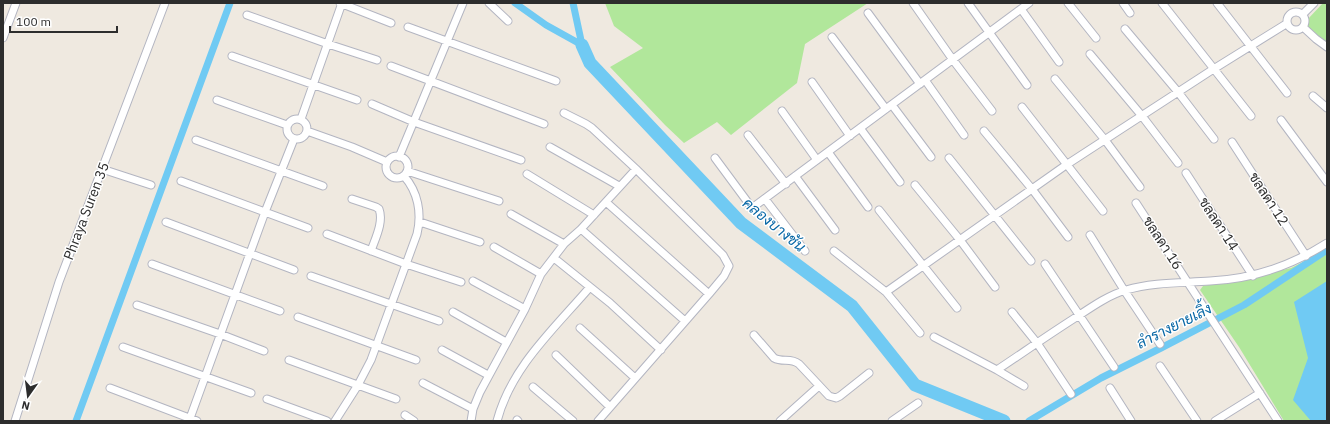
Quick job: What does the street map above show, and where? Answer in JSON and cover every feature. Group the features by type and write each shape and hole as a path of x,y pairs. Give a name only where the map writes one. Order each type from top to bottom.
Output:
{"street":[{"path":"3,38 16,3"},
{"name":"Phraya Suren 35","path":"14,421 60,282 165,3"},
{"path":"301,119 341,3 391,23"},
{"path":"399,157 463,3"},
{"path":"489,3 508,21"},
{"path":"913,3 953,60 992,111"},
{"path":"968,3 1027,85"},
{"path":"1068,3 1096,38"},
{"path":"1123,3 1130,13"},
{"path":"1162,3 1251,116"},
{"path":"1218,3 1287,93"},
{"path":"1303,14 1314,3"},
{"path":"716,158 752,208 886,110 1025,5 1059,62"},
{"path":"886,292 1066,165 1286,24 1286,20 1290,13 1298,12 1303,14"},
{"path":"868,13 964,134"},
{"path":"1286,24 1289,28 1299,30 1303,27 1305,20 1303,14"},
{"path":"247,15 377,60"},
{"path":"408,27 556,81"},
{"path":"1303,27 1316,39 1327,46"},
{"path":"1125,29 1178,92 1214,139"},
{"path":"832,38 886,110"},
{"path":"1090,54 1142,116 1178,164"},
{"path":"232,56 357,100"},
{"path":"391,66 544,124"},
{"path":"1055,79 1105,140 1140,187"},
{"path":"812,82 850,136"},
{"path":"1313,96 1327,108"},
{"path":"217,100 287,125"},
{"path":"372,104 414,122 521,160"},
{"path":"892,105 931,157"},
{"path":"1022,107 1066,165 1104,211"},
{"path":"782,111 817,160"},
{"path":"564,113 592,128 636,169 727,261 729,266 724,276 709,294 598,421"},
{"path":"301,119 307,125 306,134 301,138 294,139 289,135 287,125 291,120 301,119"},
{"path":"1281,120 1327,182"},
{"path":"860,128 900,182"},
{"path":"307,131 352,147 387,162"},
{"path":"984,131 1032,189 1068,237"},
{"path":"748,135 786,184"},
{"path":"189,420 250,252 294,139"},
{"path":"196,140 322,186"},
{"name":"ชลลดา 12","path":"1232,142 1306,256"},
{"path":"550,147 620,186"},
{"path":"828,152 868,207"},
{"path":"395,157 399,157 406,161 408,168 405,173 397,178 390,176 386,169 387,162 395,157"},
{"path":"949,158 996,215 1031,261"},
{"path":"102,169 151,185"},
{"path":"471,421 473,409 488,376 525,309 541,274 564,244 581,229 636,169"},
{"path":"405,173 499,201"},
{"path":"336,421 371,360 420,222 416,198 405,173"},
{"name":"ชลลดา 14","path":"1186,173 1253,276"},
{"path":"527,174 594,215"},
{"path":"795,176 835,230"},
{"path":"181,181 308,228"},
{"path":"915,184 995,287"},
{"path":"352,199 376,207 379,209 381,214 381,221 371,251"},
{"path":"765,199 805,251"},
{"path":"606,202 709,294"},
{"name":"ชลลดา 16","path":"1136,202 1278,421"},
{"path":"879,210 957,308"},
{"path":"511,214 564,244"},
{"path":"166,222 250,252 294,270"},
{"path":"420,222 480,242"},
{"path":"581,229 685,321"},
{"path":"327,234 406,264 461,282"},
{"path":"1090,235 1160,344"},
{"path":"997,370 1079,315 1124,290 1146,285 1189,283 1253,276 1278,268 1306,256 1327,243"},
{"path":"494,247 541,274"},
{"path":"834,251 886,292 920,333"},
{"path":"554,258 610,303 661,350"},
{"path":"152,264 280,311"},
{"path":"1045,264 1114,367"},
{"path":"311,276 439,321"},
{"path":"473,281 525,309"},
{"path":"497,421 500,409 513,381 530,356 590,287"},
{"path":"137,305 264,351"},
{"path":"453,312 506,342"},
{"path":"1012,312 1037,343 1071,394"},
{"path":"298,317 416,360"},
{"path":"580,328 635,378"},
{"path":"754,335 774,358 778,360 794,361 799,364 829,396 836,398 840,396 869,373"},
{"path":"934,337 1024,386"},
{"path":"123,347 251,393"},
{"path":"442,350 488,376"},
{"path":"556,355 610,407"},
{"path":"288,360 396,399"},
{"path":"1160,366 1197,421"},
{"path":"423,383 473,409"},
{"path":"780,421 819,386"},
{"path":"533,387 573,421"},
{"path":"110,388 189,420 197,421"},
{"path":"1110,388 1131,421"},
{"path":"1216,421 1260,393"},
{"path":"267,399 327,421"},
{"path":"892,421 918,403"},
{"path":"405,416 414,421"}],"green space":[{"path":"605,3 868,3 805,44 797,83 731,135 717,122 684,143 610,67 643,48 614,26"},
{"path":"1323,3 1327,3 1327,42 1307,31 1307,20"},
{"path":"1327,250 1327,421 1284,421 1239,347 1200,290 1203,286 1249,278 1291,268"}],"water":[{"path":"1327,281 1327,421 1311,421 1293,400 1308,358 1294,302"}],"waterway":[{"path":"76,421 230,3"},
{"path":"515,3 546,25 582,45"},
{"name":"คลองบางชัน","path":"573,3 582,45"},
{"name":"คลองบางชัน","path":"582,45 590,63 741,223 852,306 915,385 1004,421"},
{"name":"ลำรางยายเลิ้ง","path":"1029,421 1101,378 1244,305 1327,250"}]}
